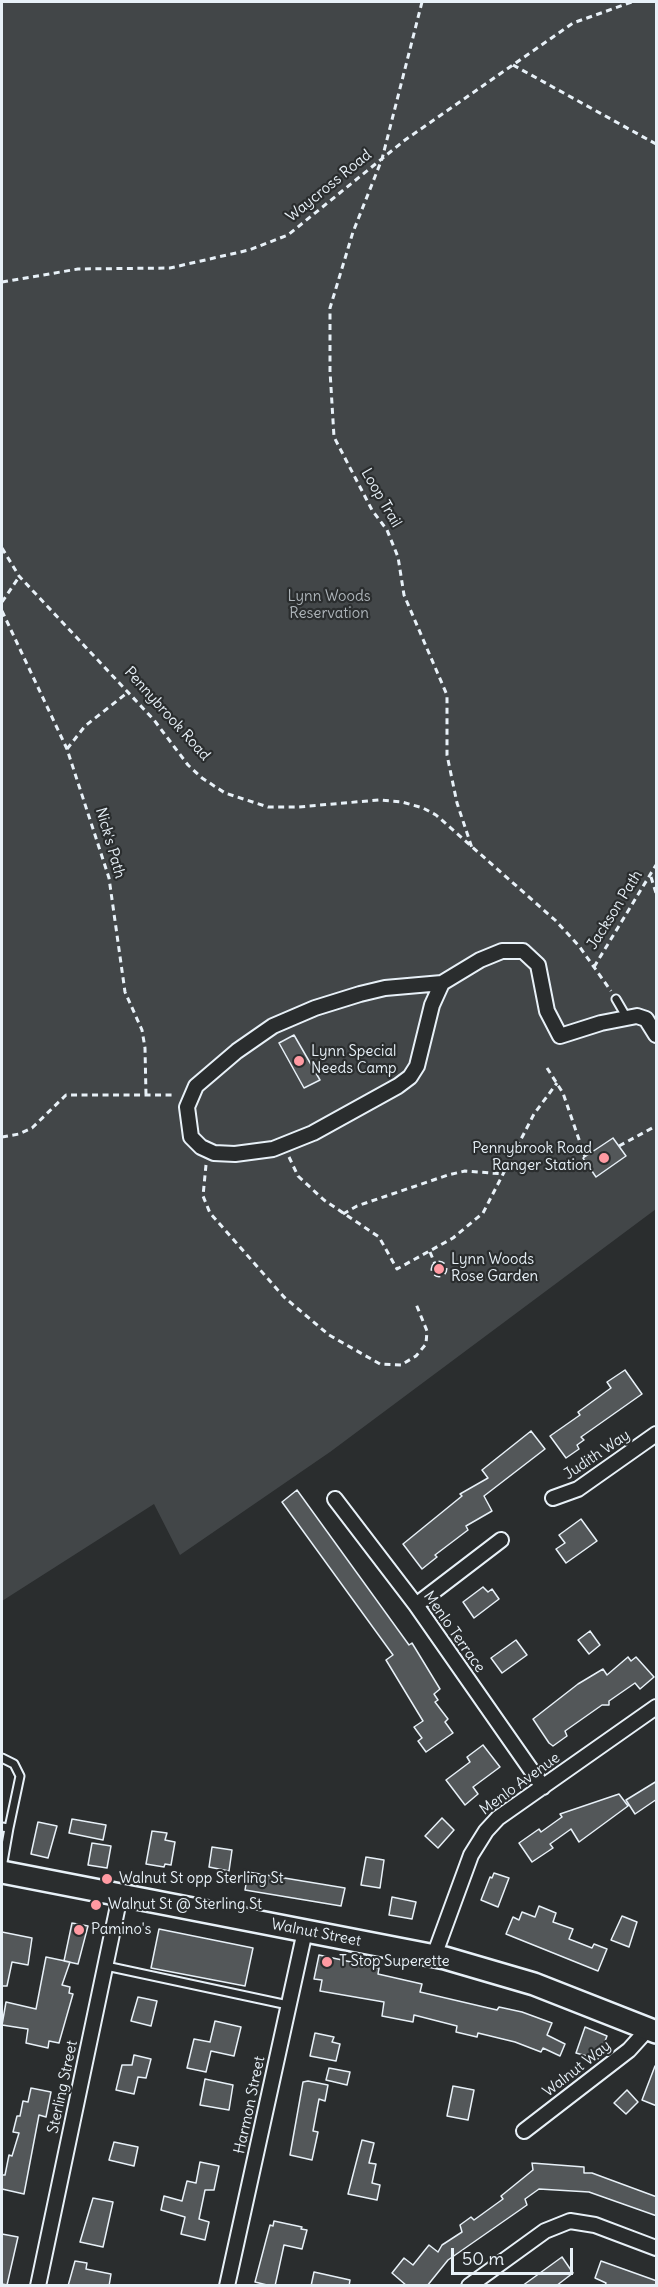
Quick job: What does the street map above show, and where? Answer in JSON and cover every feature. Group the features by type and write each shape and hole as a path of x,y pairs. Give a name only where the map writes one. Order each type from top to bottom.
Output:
{"main road":[{"name":"Walnut Street","path":"2,1872 434,1956 534,1984 652,2031"}],"street":[{"path":"442,983 432,1005 420,1058 406,1080 313,1133 284,1145 245,1154 209,1151 191,1137 187,1115 189,1098 205,1078 266,1031 338,1000 386,988 442,983 489,956 507,950 527,953 538,965 547,1011 560,1036 627,1018 642,1017 657,1035"},
{"name":"Judith Way","path":"553,1498 578,1489 657,1434"},
{"name":"Menlo Terrace","path":"335,1499 416,1605 543,1786"},
{"path":"416,1605 501,1540"},
{"name":"Menlo Avenue","path":"434,1956 471,1855 481,1837 498,1818 657,1707"},
{"name":"Sterling Street","path":"38,2286 120,1896"},
{"name":"Harmon Street","path":"227,2286 305,1931"},
{"name":"Walnut Way","path":"524,2131 652,2031"},
{"path":"469,2286 545,2231 570,2221 589,2223 657,2248"}],"lane":[{"path":"616,999 627,1018"},
{"path":"2,1758 14,1764 20,1776 5,1828 2,1872"},
{"path":"106,1966 288,2005"}],"path":[{"name":"Loop Trail","path":"422,2 382,159 353,232 330,308 330,371 334,437 372,510 387,530 398,556 404,595 447,695 447,755 457,803 472,848"},
{"name":"Waycross Road","path":"2,282 78,269 170,268 249,250 288,235 382,159 573,23 632,2"},
{"path":"512,65 657,144"},
{"name":"Pennybrook Road","path":"2,548 19,576 154,720 188,765 225,793 257,805 278,808 380,800 414,805 436,815 555,920 594,967 616,999"},
{"path":"2,602 19,576"},
{"name":"Nick's Path","path":"2,611 67,748 110,878 125,992 142,1030 145,1048 146,1095"},
{"path":"67,748 85,726 128,693"},
{"name":"Jackson Path","path":"594,967 657,865"},
{"path":"651,877 657,892"},
{"path":"547,1068 563,1093 585,1157"},
{"path":"284,1145 298,1176 343,1214 379,1237 397,1269 453,1238 483,1213 534,1114 556,1083"},
{"path":"2,1137 19,1134 32,1128 66,1095 165,1093 189,1098"},
{"path":"619,1146 657,1126"},
{"path":"209,1151 202,1189 210,1213 284,1297 329,1335 380,1364 401,1365 416,1356 426,1344 427,1331 416,1304"},
{"path":"343,1214 364,1203 456,1173 474,1171 504,1174"},
{"path":"430,1252 435,1263 433,1273 442,1275 445,1266 435,1263"}],"green space":[{"name":"Lynn Woods Reservation","path":"2,2 656,2 656,1209 330,1452 180,1555 154,1504 2,1601"}],"building":[{"name":"Lynn Special Needs Camp","path":"294,1035 320,1080 304,1088 279,1043"},
{"name":"Pennybrook Road Ranger Station","path":"613,1138 626,1156 596,1177 583,1158"},
{"path":"625,1370 642,1394 581,1437 584,1440 577,1445 579,1449 566,1458 550,1436 580,1415 578,1412 611,1388 607,1382"},
{"path":"531,1431 545,1449 484,1496 492,1511 466,1526 468,1530 435,1555 437,1557 422,1569 403,1544 462,1496 460,1494 488,1478 482,1470"},
{"path":"297,1490 409,1645 412,1643 440,1689 434,1694 438,1700 435,1702 448,1719 445,1722 453,1733 426,1752 418,1741 422,1738 414,1727 423,1721 386,1660 393,1655 282,1502"},
{"path":"581,1519 597,1541 566,1563 556,1549 565,1543 559,1535"},
{"path":"483,1587 488,1592 492,1589 499,1599 474,1618 463,1602"},
{"path":"590,1631 600,1645 589,1654 578,1640"},
{"path":"516,1640 527,1655 502,1673 491,1658"},
{"path":"628,1657 631,1661 636,1657 654,1677 640,1689 635,1683 609,1701 609,1705 602,1705 565,1731 567,1736 553,1746 549,1743 533,1719 578,1684 603,1669 607,1675"},
{"path":"483,1745 500,1767 473,1787 478,1794 465,1805 446,1780 470,1762 467,1757"},
{"path":"657,1781 657,1799 635,1814 626,1800"},
{"path":"619,1794 628,1806 579,1842 571,1829 550,1844 553,1848 532,1862 519,1843 539,1829 541,1832 562,1817 560,1814"},
{"path":"442,1818 454,1830 438,1848 425,1836"},
{"path":"72,1819 106,1825 103,1840 69,1833"},
{"path":"38,1822 57,1826 48,1858 31,1854"},
{"path":"152,1831 167,1833 165,1840 175,1842 171,1865 165,1864 164,1867 146,1864"},
{"path":"92,1843 111,1846 107,1868 88,1865"},
{"path":"212,1847 232,1850 229,1871 209,1867"},
{"path":"366,1857 384,1860 380,1888 361,1885"},
{"path":"248,1872 345,1888 341,1906 245,1890"},
{"path":"494,1873 509,1878 498,1907 481,1900 490,1877 492,1878"},
{"path":"392,1897 416,1902 412,1919 389,1915"},
{"path":"539,1906 556,1913 553,1922 573,1929 569,1939 592,1948 594,1944 607,1949 598,1971 506,1934 513,1917 519,1920 522,1912 535,1917"},
{"path":"622,1916 637,1922 629,1947 611,1940"},
{"path":"72,1923 88,1926 78,1964 64,1961"},
{"path":"159,1929 253,1948 245,1986 151,1968"},
{"path":"2,1932 32,1938 28,1965 12,1962 7,1986 2,1986"},
{"path":"319,1955 379,1968 378,1974 422,1984 420,1992 497,2010 499,2007 522,2012 552,2023 547,2035 565,2044 560,2056 543,2048 541,2052 515,2042 478,2033 477,2037 456,2032 457,2026 414,2015 413,2022 382,2016 384,2002 320,1991 322,1980 314,1979"},
{"path":"46,1957 70,1962 62,1985 70,1987 69,1993 73,1994 59,2043 49,2041 48,2048 26,2043 28,2029 2,2025 6,2002 36,2009"},
{"path":"138,1997 157,2001 151,2026 131,2021"},
{"path":"215,2021 241,2027 234,2056 211,2051 206,2072 187,2068 194,2039 210,2042"},
{"path":"585,2027 607,2036 598,2059 576,2053"},
{"path":"315,2033 334,2037 332,2042 340,2044 336,2061 310,2056"},
{"path":"134,2055 151,2059 146,2078 138,2077 134,2094 116,2090 122,2065 132,2065"},
{"path":"655,2066 657,2066 657,2106 642,2100"},
{"path":"329,2068 350,2072 347,2085 326,2080"},
{"path":"205,2079 233,2085 229,2110 200,2105"},
{"path":"303,2082 328,2085 325,2101 319,2099 313,2131 318,2132 312,2160 290,2155"},
{"path":"453,2086 474,2090 468,2120 447,2116"},
{"path":"31,2088 51,2092 46,2117 39,2115 24,2194 2,2189 2,2175 5,2175 9,2155 12,2156 19,2133 13,2132 17,2116 20,2116 23,2101 28,2102"},
{"path":"627,2090 638,2102 626,2114 614,2103"},
{"path":"362,2140 374,2143 369,2163 376,2164 372,2183 380,2185 377,2200 348,2194"},
{"path":"114,2142 138,2147 134,2166 109,2160"},
{"path":"200,2162 219,2166 214,2190 205,2190 199,2219 209,2222 205,2240 181,2234 185,2217 161,2210 164,2196 182,2201 187,2181 196,2183"},
{"path":"532,2163 584,2167 584,2173 592,2173 657,2197 657,2216 589,2192 539,2189 525,2199 527,2205 448,2260 427,2286 407,2286 392,2273 404,2258 413,2265 429,2245 438,2252 442,2245 462,2232 460,2225 471,2217 474,2220 503,2199 501,2196 533,2170"},
{"path":"93,2198 113,2202 103,2247 80,2242"},
{"path":"274,2221 307,2230 302,2249 284,2245 275,2286 271,2286 255,2282 270,2225 273,2226"},
{"path":"2,2234 18,2237 7,2285 2,2284"},
{"path":"562,2257 573,2273 556,2286 522,2286"},
{"path":"75,2261 87,2263 86,2269 111,2274 109,2286 68,2286"},
{"path":"601,2261 657,2281 657,2286 605,2286 606,2283 595,2278"},
{"path":"314,2272 350,2280 349,2286 311,2286"}],"place":[{"name":"Lynn Special Needs Camp","path":"299,1061"},
{"name":"Pennybrook Road Ranger Station","path":"604,1158"},
{"name":"Lynn Woods Rose Garden","path":"439,1269"},
{"name":"Walnut St opp Sterling St","path":"107,1879"},
{"name":"Walnut St @ Sterling St","path":"96,1905"},
{"name":"Pamino's","path":"79,1930"},
{"name":"T Stop Superette","path":"327,1962"}]}
